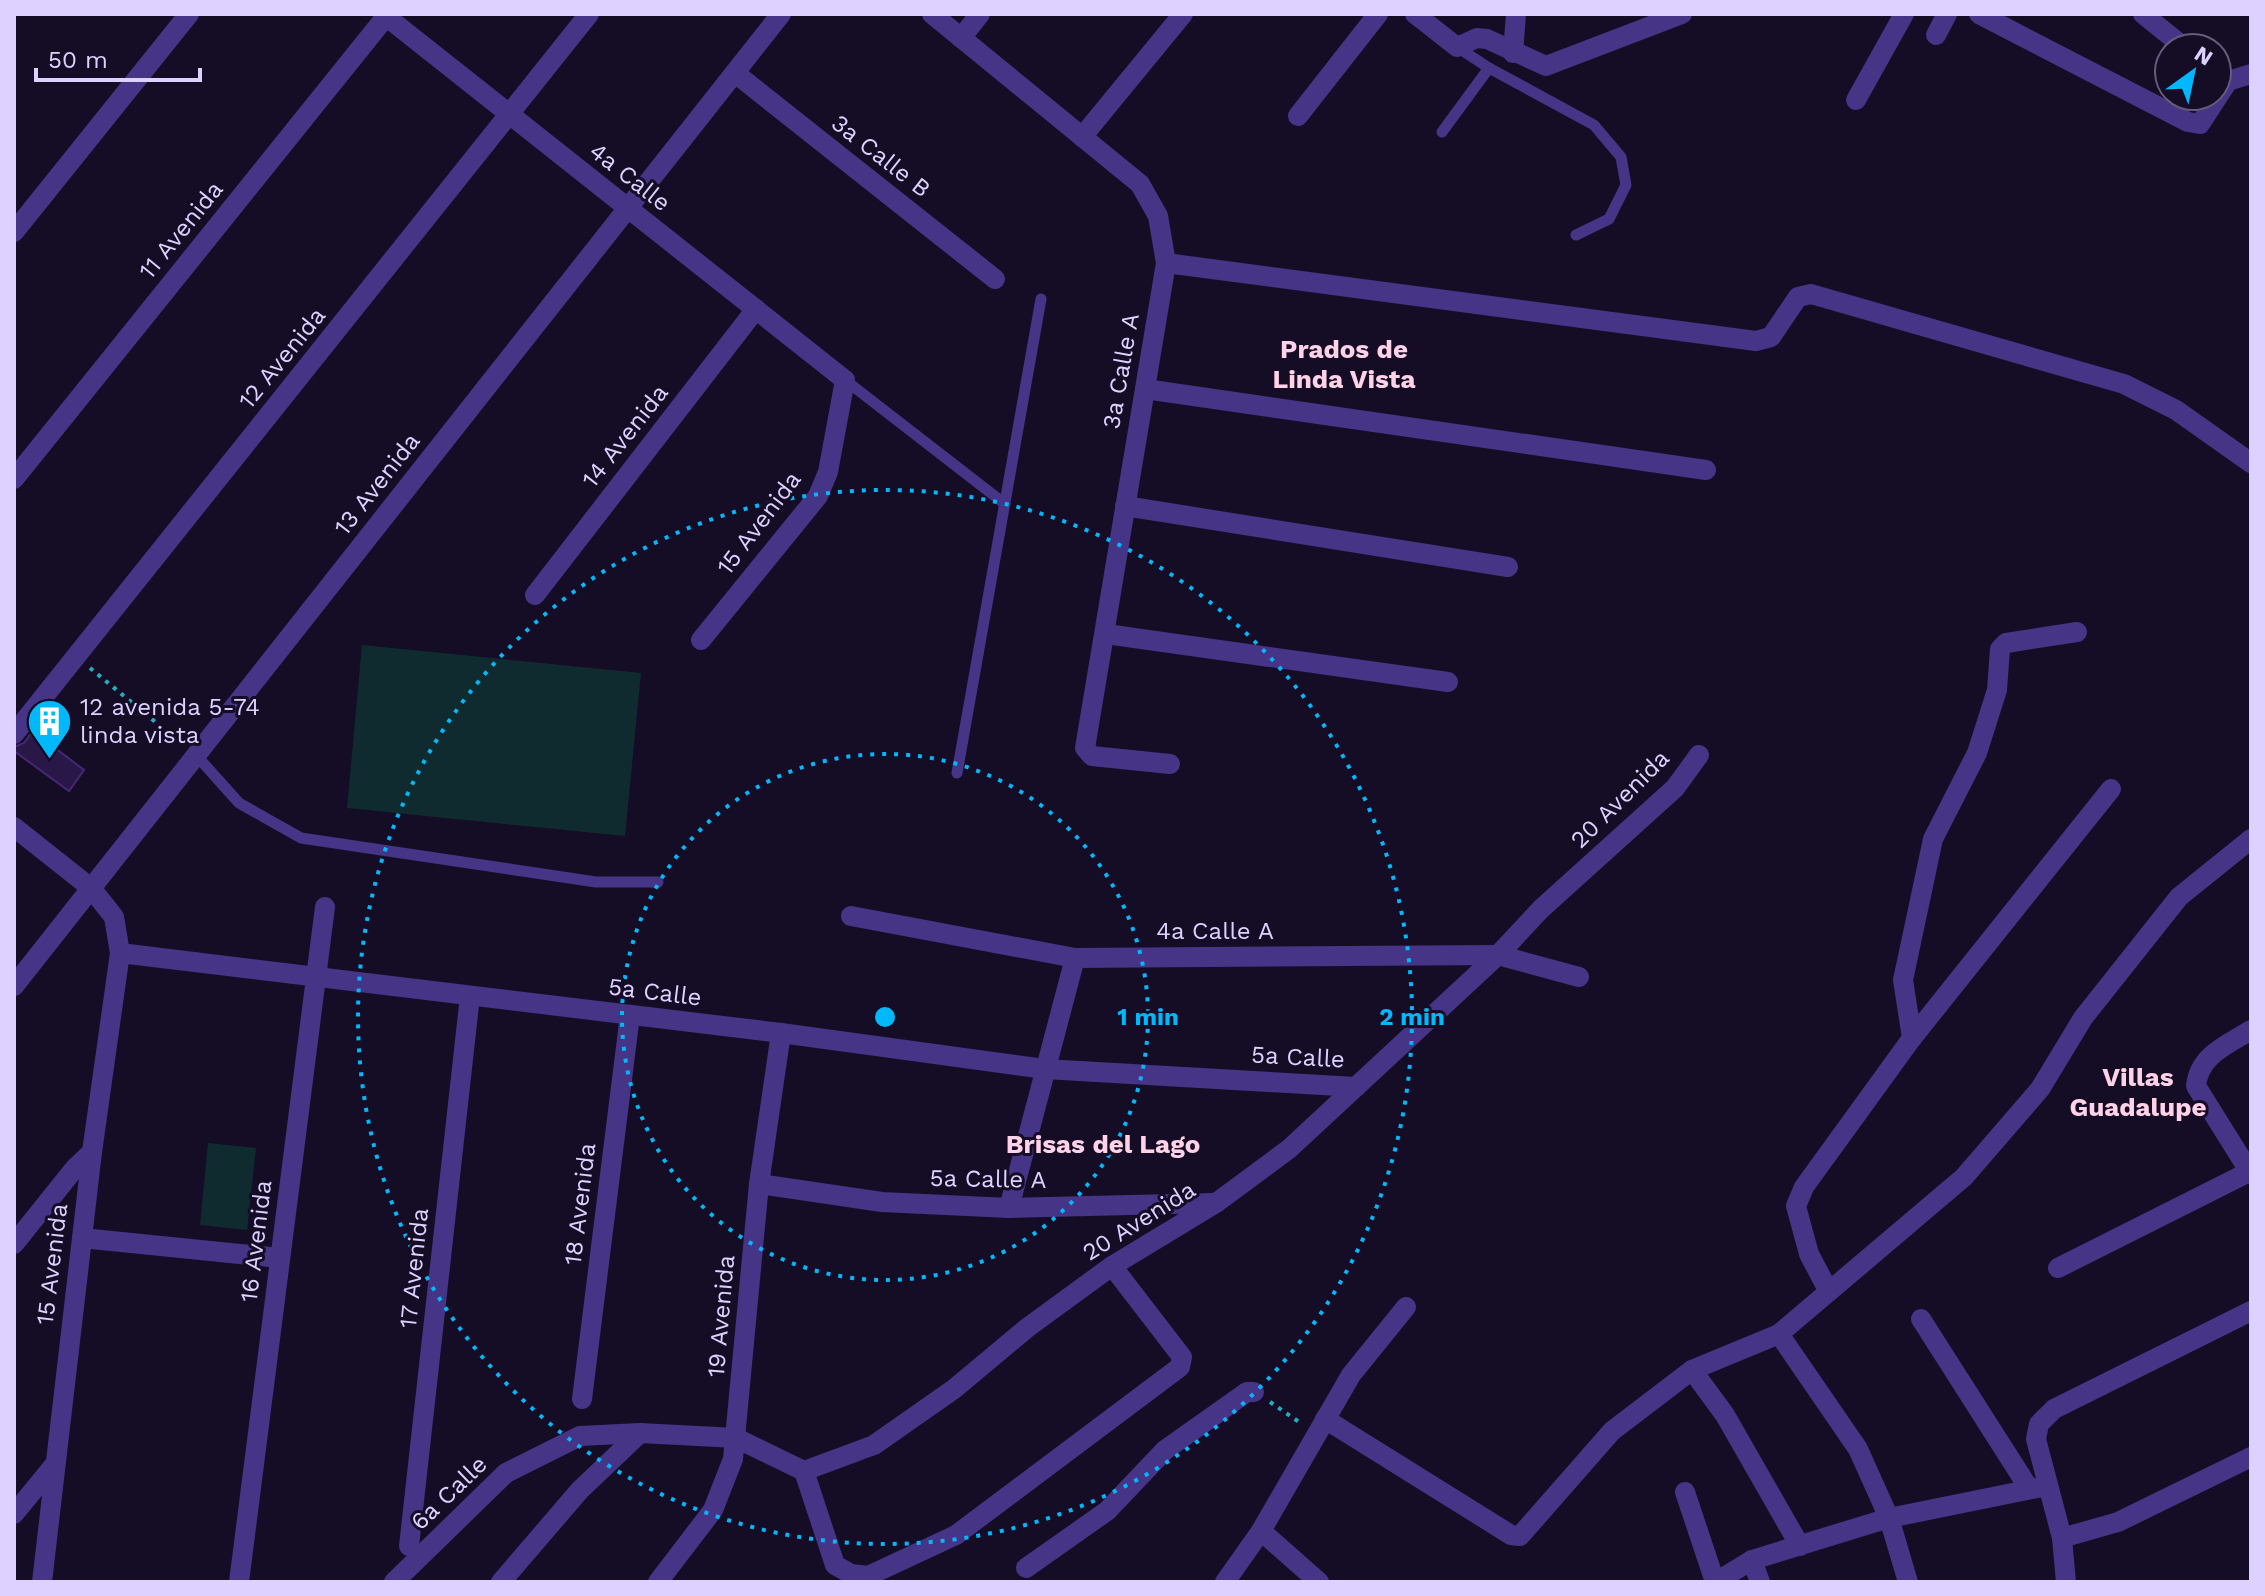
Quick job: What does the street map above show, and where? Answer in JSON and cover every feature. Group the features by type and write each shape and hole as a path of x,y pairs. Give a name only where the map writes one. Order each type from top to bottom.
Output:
{"street":[{"name":"12 Avenida","path":"14,734 589,14"},
{"name":"13 Avenida","path":"14,986 781,14"},
{"name":"3a Calle A","path":"932,14 1140,184 1158,216 1166,263 1085,748 1092,756 1170,764"},
{"path":"961,38 980,14"},
{"path":"1082,137 1183,14"},
{"path":"1298,116 1378,14"},
{"path":"1415,14 1457,47 1477,38 1487,39 1546,66 1682,14"},
{"path":"1513,53 1516,14"},
{"path":"1856,100 1904,14"},
{"path":"1936,35 1947,14"},
{"path":"1979,14 2153,104"},
{"path":"2143,14 2165,32"},
{"name":"4a Calle","path":"386,15 845,380"},
{"name":"11 Avenida","path":"14,479 386,15"},
{"path":"14,232 177,18"},
{"name":"3a Calle B","path":"735,73 995,279"},
{"path":"2169,112 2188,122 2200,124 2206,112"},
{"path":"1166,263 1756,341 1771,337 1798,297 1811,294 2124,384 2176,410 2251,463"},
{"name":"14 Avenida","path":"535,595 756,309"},
{"name":"15 Avenida","path":"701,640 818,496 828,472 845,380"},
{"path":"1145,389 1706,470"},
{"path":"1125,506 1508,567"},
{"path":"1912,1038 1903,980 1933,839 1977,753 1997,690 2000,649 2006,643 2077,632"},
{"path":"1106,634 1448,682"},
{"name":"20 Avenida","path":"804,1471 874,1445 954,1389 1027,1328 1112,1266 1216,1203 1289,1149 1498,955 1541,909 1675,788 1699,755"},
{"path":"1828,1290 1809,1254 1796,1206 1804,1187 1912,1038 2111,789"},
{"path":"14,827 91,888 114,917 120,953"},
{"path":"1321,1426 1511,1535 1520,1536 1612,1431 1692,1370 1779,1334 1964,1177 2040,1089 2083,1018 2179,897 2251,839"},
{"name":"16 Avenida","path":"239,1582 325,907"},
{"name":"4a Calle A","path":"851,916 1075,958 1498,955 1579,977"},
{"name":"15 Avenida","path":"42,1582 92,1152 120,953"},
{"name":"5a Calle","path":"120,953 781,1033 1045,1069 1356,1087"},
{"path":"1009,1208 1075,958"},
{"name":"17 Avenida","path":"409,1546 470,996"},
{"name":"18 Avenida","path":"582,1399 630,1015"},
{"path":"2058,1268 2250,1172 2196,1086 2198,1069 2212,1054 2251,1030"},
{"name":"19 Avenida","path":"658,1582 717,1502 728,1478 736,1438 759,1184 781,1033"},
{"path":"14,1244 75,1168 92,1152"},
{"name":"5a Calle A","path":"759,1184 882,1202 1009,1208 1216,1203"},
{"path":"82,1238 280,1258"},
{"path":"736,1438 804,1471 835,1565 851,1574 868,1576 956,1535 1180,1367 1182,1357 1112,1266"},
{"path":"1225,1582 1261,1531 1351,1375 1406,1307"},
{"path":"2037,1486 2036,1439 2039,1424 2054,1409 2251,1311"},
{"path":"1921,1319 2037,1486 2062,1538 2066,1582"},
{"path":"1779,1334 1858,1449 1889,1518 1908,1582"},
{"path":"1692,1370 1725,1415 1800,1546"},
{"path":"1026,1568 1107,1511 1165,1450 1247,1392 1254,1392"},
{"path":"501,1582 580,1490 640,1433"},
{"name":"6a Calle","path":"394,1582 506,1473 580,1436 640,1433 736,1438"},
{"path":"2062,1538 2118,1522 2251,1457"},
{"path":"14,1514 55,1464"},
{"path":"1685,1492 1716,1582 1752,1560 1889,1518 2037,1486"},
{"path":"1261,1531 1319,1582"},
{"path":"1752,1560 1760,1582"}],"lane":[{"path":"1457,47 1489,68 1594,125 1621,157 1626,185 1609,219 1576,235"},
{"path":"1442,132 1489,68"},
{"path":"957,773 1041,299"},
{"path":"845,380 1005,504"},
{"path":"196,755 239,803 301,838 596,882 658,882"}],"path":[{"path":"76,656 196,755"},
{"path":"1254,1392 1321,1426"}],"green space":[{"path":"362,645 641,673 625,836 347,808"},
{"path":"208,1143 256,1148 247,1230 200,1225"}],"building":[{"name":"12 avenida 5-74 linda vista","path":"33,731 84,770 69,791 14,751 14,747 24,743"}],"place":[{"name":"12 avenida 5-74 linda vista","path":"49,760"}],"district":[{"name":"Prados de Linda Vista","path":"1344,364"},
{"name":"Villas Guadalupe","path":"2138,1092"},
{"name":"Brisas del Lago","path":"1103,1144"}]}
